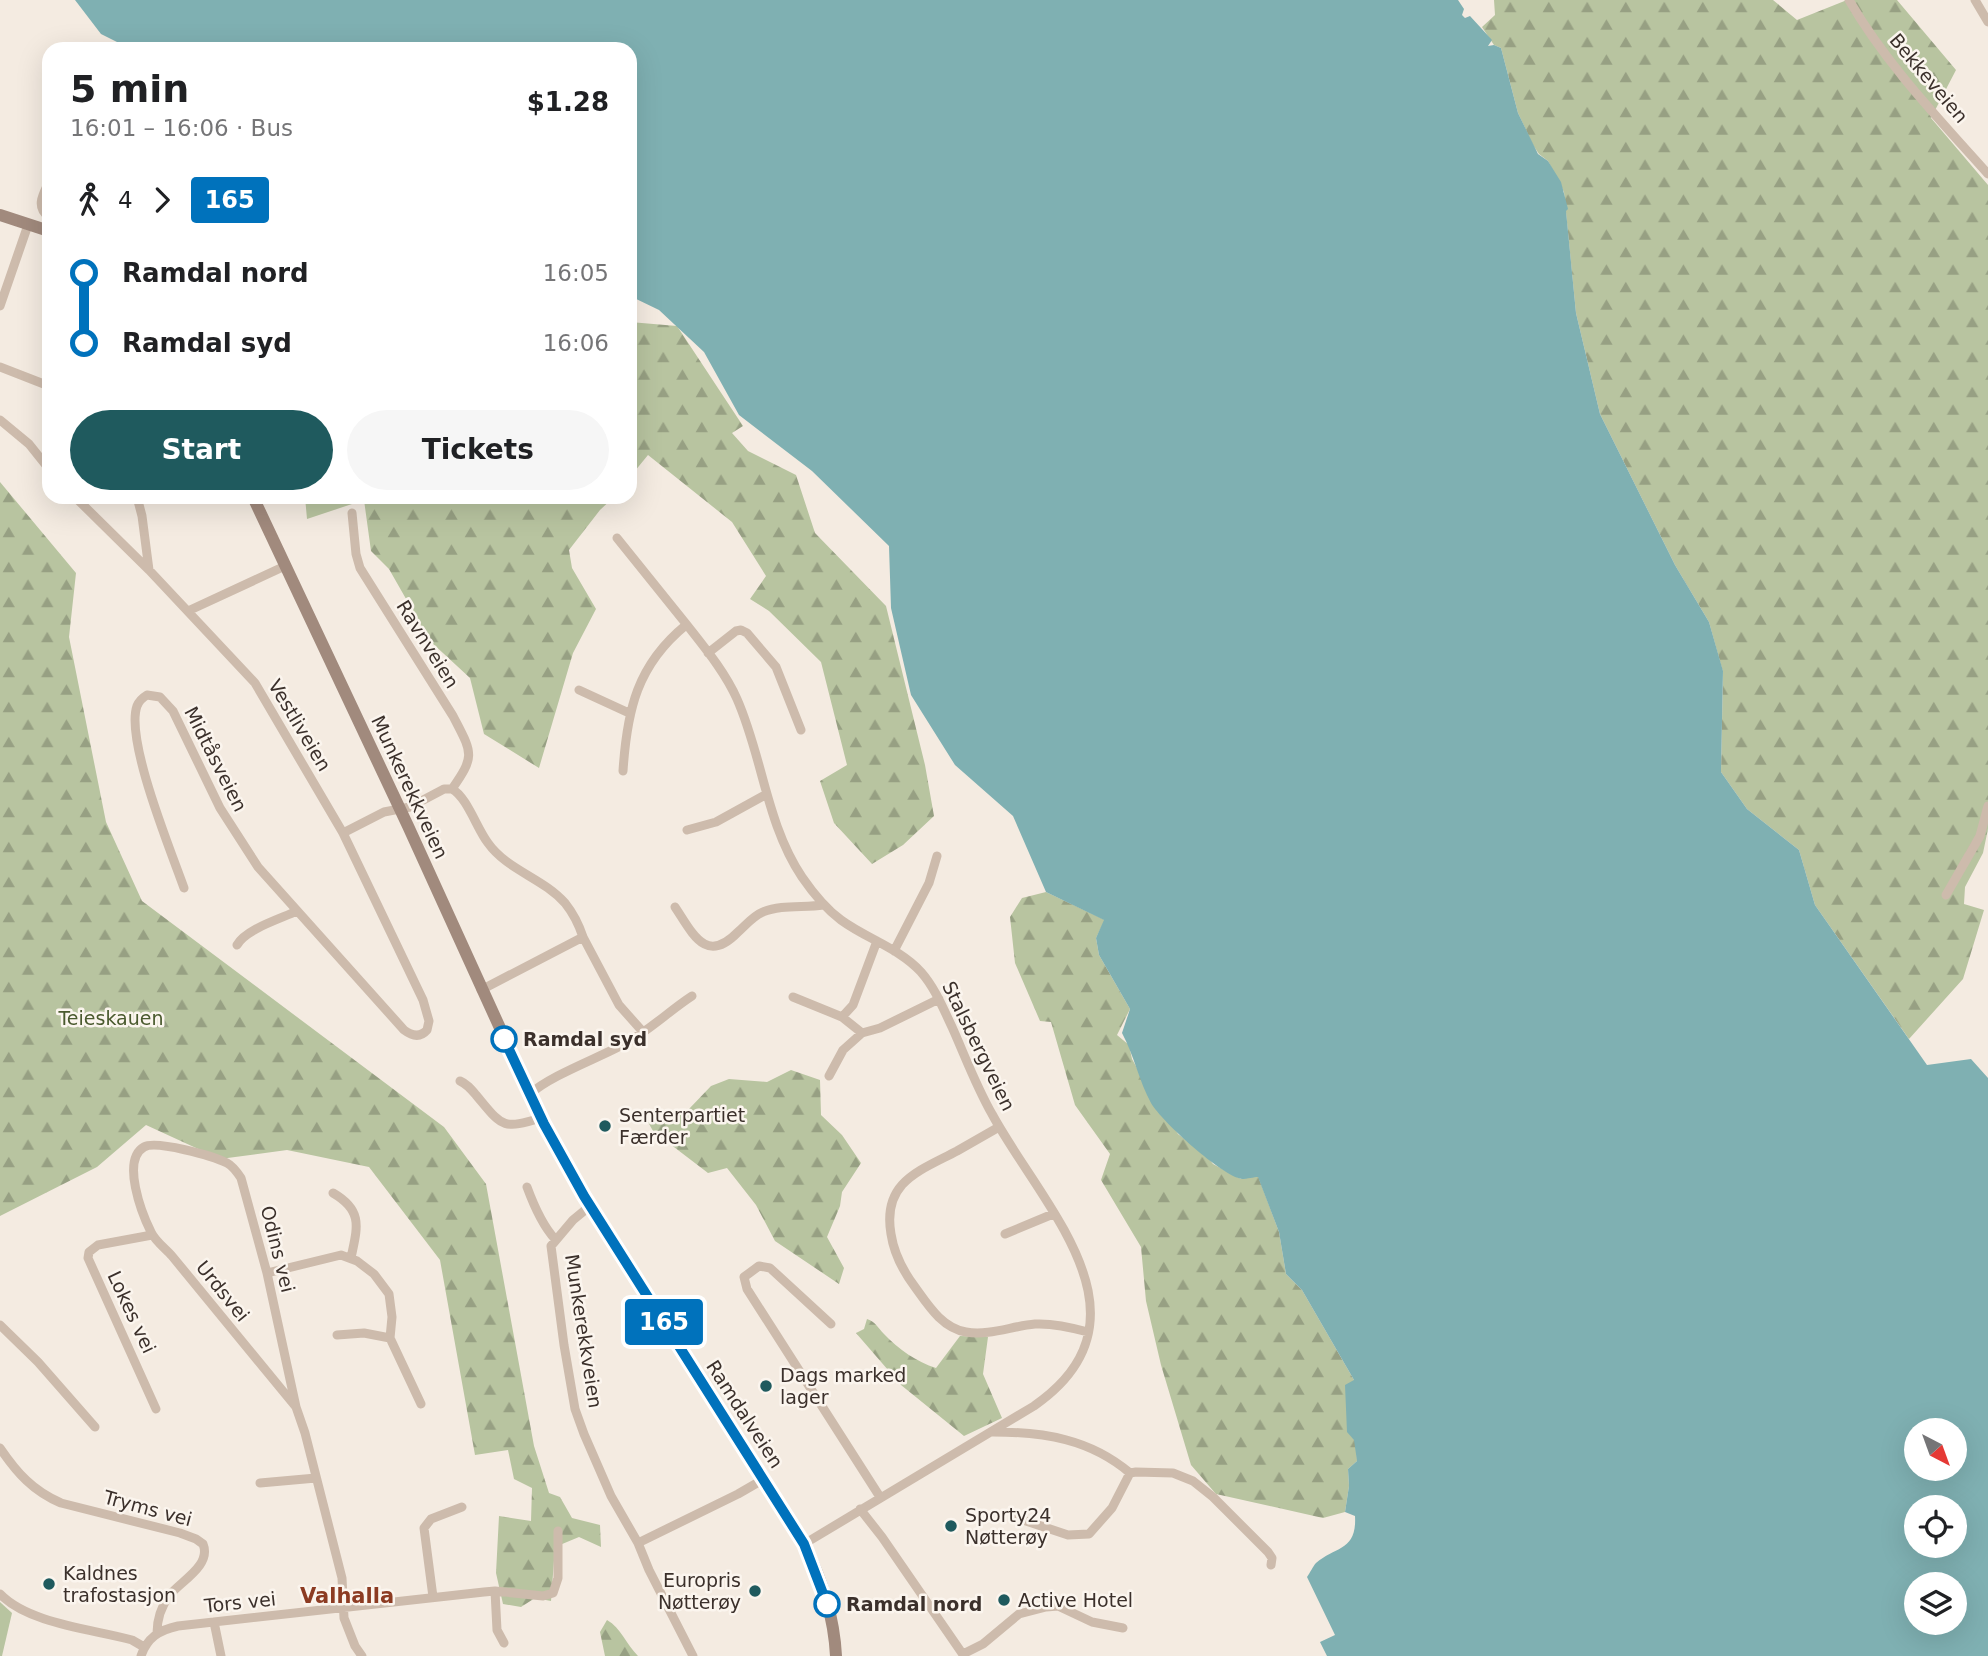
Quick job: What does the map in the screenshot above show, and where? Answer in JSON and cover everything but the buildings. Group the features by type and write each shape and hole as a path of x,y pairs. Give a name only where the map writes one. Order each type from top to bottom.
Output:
{"main road":[{"path":"0,215 42,229"},
{"name":"Munkerekkveien","path":"256,504 530,1094"},
{"name":"Ramdalveien","path":"530,1094 590,1206 804,1544 829,1609 836,1656"}],"street":[{"name":"Bekkeveien","path":"1849,0 1888,59 1988,174"},
{"path":"1975,0 1988,22"},
{"path":"0,306 28,225"},
{"path":"0,367 42,383"},
{"path":"0,420 29,444 42,460"},
{"name":"Vestliveien","path":"82,504 149,570 262,692 343,833"},
{"path":"139,504 149,570"},
{"name":"Ravnveien","path":"352,513 360,568 453,716 468,747 470,756 467,767 452,789"},
{"name":"Stalsbergveien","path":"617,538 708,653 737,698 749,731 774,824 802,877 824,905 841,920 894,951 919,970 939,999 999,1126 1079,1259 1087,1281 1091,1305 1088,1332 1080,1359 1060,1386 1041,1401 804,1544"},
{"path":"188,611 285,566"},
{"path":"623,771 629,713 642,677 653,657 686,625"},
{"path":"708,653 736,631 741,629 747,633 776,667 801,730"},
{"path":"579,690 629,713"},
{"name":"Midtåsveien","path":"184,888 138,748 135,710 147,695 160,697 169,706 209,787 235,834 258,867 404,1030 411,1035 418,1035 425,1032 429,1021 423,1000 343,833"},
{"path":"343,833 384,812 410,807 444,789 452,789 462,798 493,849 509,864 564,902 620,1005 643,1032"},
{"path":"687,830 716,822 765,795"},
{"path":"1946,895 1980,836 1988,806"},
{"path":"894,951 929,883 937,856"},
{"path":"675,907 699,941 715,947 724,945 750,920 768,910 824,905"},
{"path":"237,945 242,937 250,932 297,911"},
{"path":"481,990 583,937"},
{"path":"842,1017 853,1005 877,941"},
{"path":"530,1094 545,1083 593,1061 643,1032 692,996"},
{"path":"793,997 842,1017 862,1033"},
{"path":"829,1076 843,1050 862,1033 880,1028 939,999"},
{"path":"460,1081 468,1085 503,1124 514,1125 541,1118"},
{"path":"999,1126 922,1168 898,1189 892,1199 888,1216 900,1264 934,1312 957,1329 982,1333 1047,1324 1088,1332"},
{"name":"Odins vei","path":"136,1191 134,1161 140,1149 150,1144 228,1163 238,1172 267,1273 296,1407 342,1578 346,1624 362,1656"},
{"name":"Munkerekkveien","path":"527,1186 535,1208 555,1240"},
{"name":"Urdsvei","path":"136,1191 152,1235 296,1407"},
{"path":"333,1193 350,1205 357,1220 351,1258"},
{"name":"Munkerekkveien","path":"590,1206 555,1240 551,1251 575,1409 599,1471 638,1543 693,1656"},
{"path":"1005,1234 1053,1214"},
{"name":"Lokes vei","path":"152,1235 98,1245 89,1252 88,1258 156,1409"},
{"path":"267,1273 341,1255 351,1258 374,1274 389,1294 392,1317 390,1338 421,1404"},
{"path":"831,1324 770,1268 759,1266 744,1277 744,1282 771,1328 880,1497"},
{"path":"0,1325 38,1362 95,1427"},
{"path":"337,1335 364,1333 390,1338"},
{"path":"990,1432 1053,1436 1080,1443 1115,1460 1130,1473"},
{"name":"Tryms vei","path":"0,1448 28,1485 46,1497 180,1532 203,1544 204,1558 199,1566 166,1599 157,1623 157,1633"},
{"path":"1017,1518 1068,1535 1089,1534 1112,1508 1130,1473"},
{"path":"1130,1473 1173,1474 1193,1481 1269,1552 1271,1565"},
{"path":"260,1483 316,1478"},
{"path":"638,1543 764,1479"},
{"path":"433,1597 424,1528 430,1520 462,1507"},
{"path":"860,1510 882,1537 964,1655 983,1644 1019,1614 1046,1606 1058,1606 1092,1622 1123,1628"},
{"name":"Tors vei","path":"157,1633 178,1626 495,1591 543,1596 553,1593 558,1578 558,1531"},
{"path":"495,1591 497,1630 504,1643"},
{"path":"0,1594 11,1604 40,1616 132,1640 142,1651 157,1633"},
{"path":"214,1622 221,1656"}],"green space":[{"path":"1494,0 1773,0 1797,20 1847,0 1897,0 1956,70 1931,118 1988,185 1988,829 1983,853 1965,887 1964,904 1984,910 1963,979 1909,1039 1815,905 1799,850 1747,809 1721,772 1723,672 1709,622 1675,565 1600,414 1576,313 1564,192 1548,161 1533,145 1518,113 1501,48 1494,45 1482,27 1495,15"},
{"path":"637,323 677,326 743,426 732,433 748,451 796,475 815,533 886,606 925,765 934,816 903,845 872,864 834,823 820,781 847,765 821,662 769,611 750,599 766,576 732,522 648,455 637,468"},
{"name":"Teieskauen","path":"0,482 76,573 69,637 106,822 142,901 444,1127 486,1184 534,1446 549,1493 560,1497 572,1518 600,1525 601,1547 579,1537 555,1547 551,1601 535,1598 521,1607 503,1604 496,1573 499,1516 531,1521 532,1488 514,1479 508,1450 475,1455 440,1260 369,1167 287,1150 220,1159 146,1125 97,1167 0,1216"},
{"path":"306,504 352,504 307,519"},
{"path":"365,504 606,504 569,550 572,568 596,609 573,653 539,768 484,734 470,678 430,641 389,569 371,551"},
{"path":"1046,892 1105,920 1096,938 1099,955 1130,1009 1117,1035 1129,1045 1132,1059 1178,1134 1206,1155 1213,1164 1241,1179 1258,1176 1279,1232 1286,1274 1302,1290 1354,1380 1357,1461 1348,1469 1349,1486 1345,1512 1323,1518 1216,1494 1191,1465 1161,1365 1146,1301 1141,1247 1101,1180 1110,1154 1075,1105 1051,1022 1040,1021 1015,963 1010,917 1022,898"},
{"path":"791,1070 820,1080 821,1115 842,1135 861,1163 842,1192 840,1206 827,1237 844,1268 839,1284 775,1241 756,1205 727,1168 708,1173 653,1131 648,1122 688,1110 711,1086 729,1079 767,1082"},
{"path":"867,1319 875,1323 889,1340 902,1350 936,1368 960,1336 988,1337 983,1374 1002,1418 964,1436 901,1385 856,1333 864,1329"},
{"path":"0,1602 12,1613 2,1656 0,1656"},
{"path":"607,1620 616,1627 638,1656 605,1656 600,1632"}],"water":[{"path":"75,0 1458,0 1464,9 1462,15 1465,18 1470,16 1492,40 1488,46 1501,48 1518,113 1538,154 1548,161 1561,182 1568,209 1566,211 1576,313 1600,414 1675,565 1709,622 1723,671 1721,772 1747,809 1799,850 1815,905 1927,1065 1971,1059 1988,1078 1988,1656 1327,1656 1320,1642 1335,1635 1307,1577 1316,1563 1344,1546 1353,1536 1355,1516 1345,1512 1349,1486 1348,1469 1357,1461 1354,1440 1347,1432 1345,1385 1354,1380 1302,1290 1286,1274 1279,1232 1258,1177 1242,1179 1221,1169 1179,1135 1151,1103 1122,1033 1130,1009 1099,955 1096,938 1104,920 1046,892 1013,816 955,765 911,695 891,608 889,546 812,471 739,415 704,352 659,310 637,299 637,42 117,42 101,34"}],"bus line":[{"name":"165","path":"504,1039 544,1124 584,1196 804,1544 827,1604"}],"place":[{"name":"Ramdal syd","path":"504,1039"},
{"name":"Senterpartiet Færder","path":"605,1126"},
{"name":"Dags marked lager","path":"766,1386"},
{"name":"Sporty24 Nøtterøy","path":"951,1526"},
{"name":"Kaldnes trafostasjon","path":"49,1584"},
{"name":"Europris Nøtterøy","path":"755,1591"},
{"name":"Active Hotel","path":"1004,1600"},
{"name":"Ramdal nord","path":"827,1604"}],"district":[{"name":"Valhalla","path":"347,1596"}]}
